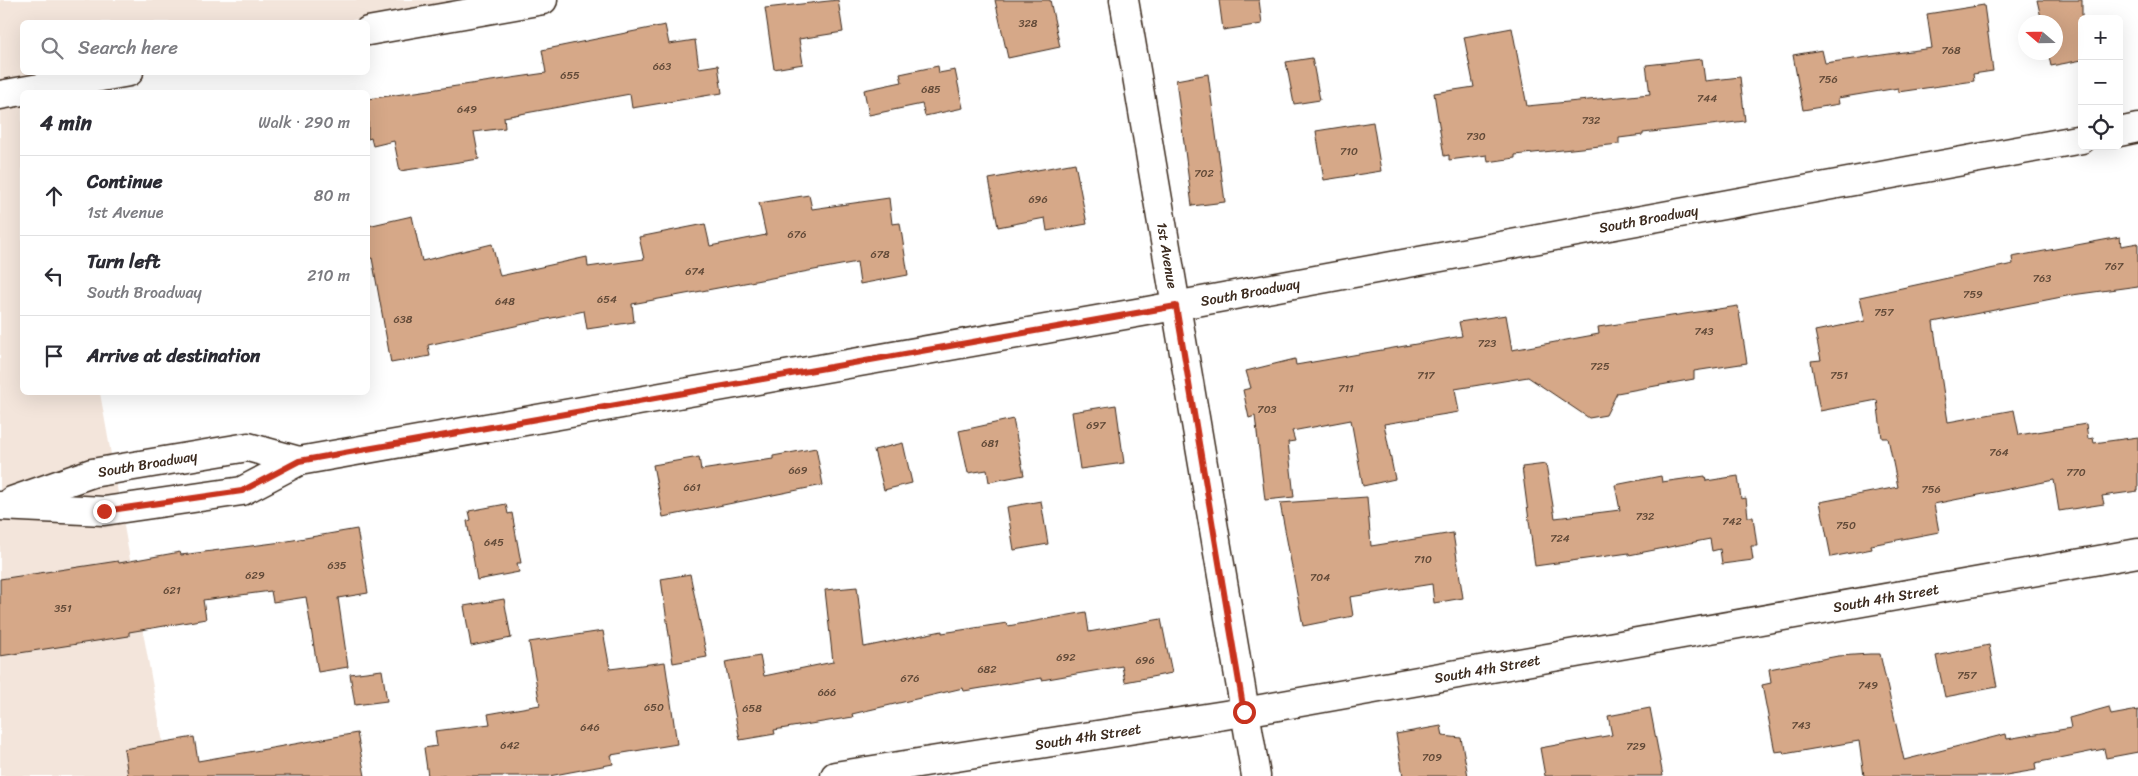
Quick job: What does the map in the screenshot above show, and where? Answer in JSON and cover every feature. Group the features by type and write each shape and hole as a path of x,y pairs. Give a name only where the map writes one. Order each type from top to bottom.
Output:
{"street":[{"path":"370,31 542,0"},
{"name":"1st Avenue","path":"1124,0 1256,776"},
{"path":"28,90 112,75"},
{"path":"0,95 20,91"},
{"path":"2123,131 2138,128"},
{"name":"South Broadway","path":"0,506 104,511 232,493 242,491 299,461 1176,306 2078,140"},
{"name":"South Broadway","path":"0,506 92,473 248,447 299,461"},
{"name":"South 4th Street","path":"835,776 1244,712 2138,552"}],"shaded area":[{"path":"0,0 470,0 354,20 20,20 20,75 52,75 26,90 20,90 20,395 100,395 169,776 0,776"}],"building":[{"path":"838,0 843,32 799,39 803,64 774,69 765,8"},
{"path":"995,0 1050,0 1060,47 1008,58"},
{"path":"1219,0 1259,0 1262,24 1223,30"},
{"path":"2037,0 2082,0 2082,15 2078,15 2078,61 2051,66 2050,60 2063,60 2063,15 2040,15"},
{"path":"1984,5 1993,71 1973,74 1974,81 1898,92 1898,88 1838,98 1839,104 1803,110 1793,55 1822,50 1825,63 1932,48 1927,14"},
{"path":"665,25 669,44 695,40 699,68 718,65 722,93 632,108 630,94 504,117 505,128 474,132 479,159 400,171 394,141 373,146 370,138 370,99 546,73 542,50"},
{"path":"1512,28 1527,106 1650,94 1646,65 1702,59 1705,81 1740,77 1745,121 1643,133 1643,135 1619,138 1619,144 1515,155 1515,158 1488,162 1487,155 1449,160 1449,155 1444,156 1434,93 1474,87 1464,37"},
{"path":"1312,58 1320,100 1294,104 1286,62"},
{"path":"938,66 939,73 955,70 963,108 925,116 922,104 869,115 864,90 902,82 900,74"},
{"path":"1208,74 1225,202 1192,206 1176,80"},
{"path":"1373,122 1381,171 1324,180 1316,131"},
{"path":"1075,163 1087,224 1047,231 1045,218 998,227 989,179"},
{"path":"809,195 812,209 889,198 892,224 900,223 908,275 860,284 857,262 632,304 634,322 587,329 584,311 428,345 430,356 391,363 372,258 370,258 370,226 412,216 422,261 492,244 500,276 587,257 588,267 644,259 639,237 705,224 710,246 766,235 759,203"},
{"path":"2120,237 2121,246 2138,243 2138,286 2072,295 1933,322 1948,422 2014,410 2019,435 2086,424 2088,439 2093,438 2094,443 2138,437 2138,491 2102,496 2104,504 2059,511 2054,480 1934,504 1939,532 1871,545 1872,549 1831,557 1820,502 1898,487 1888,438 1882,438 1877,400 1820,411 1811,361 1821,360 1815,331 1865,321 1860,297 2013,264 2012,257"},
{"path":"1738,306 1747,363 1694,371 1694,379 1617,393 1606,415 1589,418 1528,377 1455,389 1459,412 1384,424 1395,479 1363,486 1351,420 1292,431 1295,441 1288,442 1294,497 1265,500 1255,416 1249,418 1243,390 1251,388 1246,371 1295,359 1296,365 1462,336 1459,322 1506,315 1512,350 1599,334 1598,327"},
{"path":"1116,405 1124,463 1080,469 1072,412"},
{"path":"1013,419 1024,475 989,482 987,470 968,473 959,431"},
{"path":"903,443 912,483 884,490 874,450"},
{"path":"816,448 823,485 663,517 653,465 699,457 701,470 773,459 773,456"},
{"path":"1546,464 1555,518 1620,510 1615,485 1661,476 1662,482 1705,476 1706,481 1738,476 1741,499 1746,498 1748,517 1753,517 1757,546 1751,546 1753,560 1722,564 1720,549 1712,551 1710,539 1629,555 1629,553 1535,566 1522,467"},
{"path":"1367,497 1371,546 1453,533 1463,598 1434,603 1432,584 1350,597 1353,616 1303,626 1280,503"},
{"path":"1041,501 1048,544 1014,550 1007,507"},
{"path":"506,504 508,514 512,513 521,563 517,563 519,572 477,580 467,521 471,520 469,511"},
{"path":"357,529 368,593 338,598 348,667 318,672 306,597 273,602 271,591 203,600 206,619 129,632 129,636 0,656 0,579 118,561 119,563 180,552 181,555 282,542"},
{"path":"690,574 707,657 673,663 661,579"},
{"path":"857,587 864,647 942,631 942,633 1007,623 1008,626 1086,612 1089,632 1161,619 1172,673 1125,682 1122,666 964,691 963,688 852,714 853,717 774,730 775,734 740,740 725,662 760,656 764,676 833,662 825,590"},
{"path":"504,599 511,638 471,646 464,606"},
{"path":"603,631 610,669 665,662 677,744 611,755 613,764 549,776 428,776 424,748 437,746 435,731 490,724 488,714 540,705 529,642"},
{"path":"1989,645 1997,687 1945,697 1936,656"},
{"path":"1880,654 1904,760 2006,734 2007,739 2071,728 2069,718 2109,707 2111,715 2138,710 2138,752 2106,758 2104,749 2035,763 2036,770 2000,776 1864,776 1859,741 1784,754 1783,751 1775,752 1762,685 1771,683 1769,669 1838,656"},
{"path":"382,670 387,701 355,705 350,674"},
{"path":"1650,708 1663,776 1545,776 1540,748 1612,735 1608,716"},
{"path":"1441,726 1443,736 1461,738 1468,776 1403,776 1396,734"},
{"path":"357,733 365,776 128,776 124,749 194,737 198,761"}],"route":[{"path":"104,511 242,491 299,461 1176,306 1244,712"}]}
